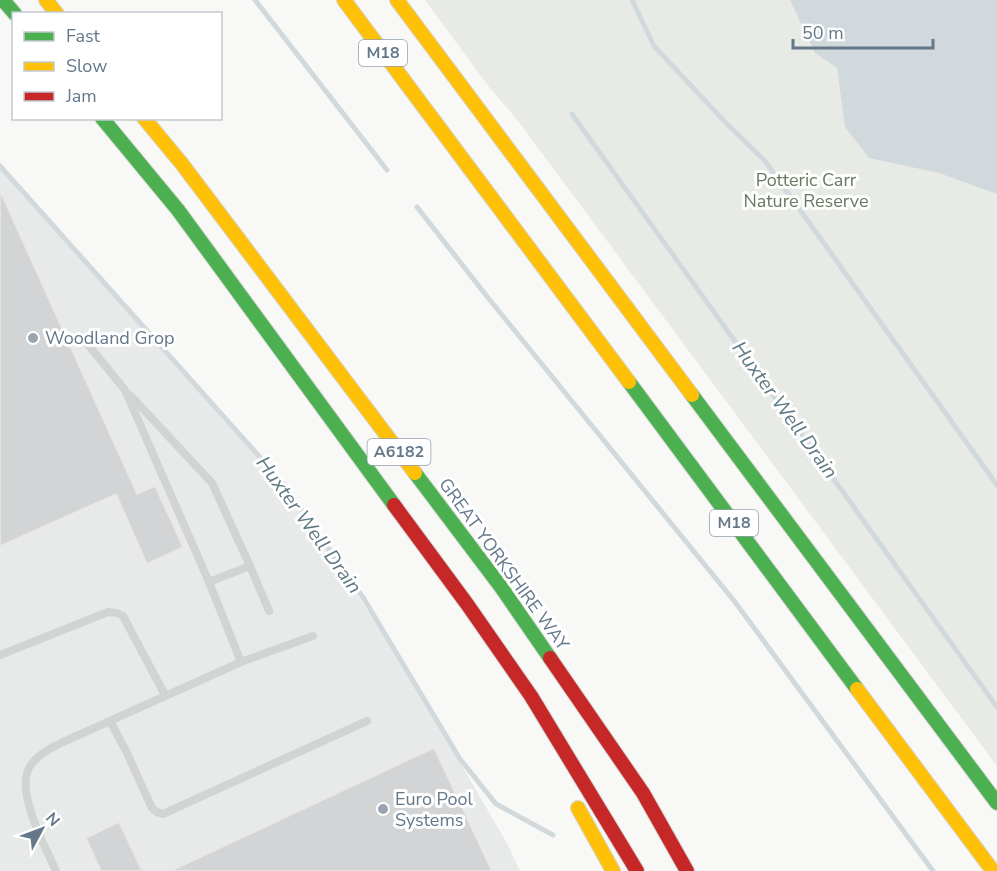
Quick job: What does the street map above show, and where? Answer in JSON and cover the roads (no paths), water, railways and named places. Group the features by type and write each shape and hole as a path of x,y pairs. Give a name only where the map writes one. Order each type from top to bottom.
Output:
{"highway":[{"path":"3,0 13,12"},
{"path":"46,0 55,12"},
{"name":"M18","path":"344,0 993,871"},
{"name":"M18","path":"397,0 997,803"},
{"name":"A6182","path":"104,120 178,210 467,604 531,696 637,871"},
{"name":"GREAT YORKSHIRE WAY","path":"146,120 182,164 501,587 643,793 687,871"},
{"path":"531,696 552,756"},
{"path":"571,795 613,871"}],"lane":[{"path":"81,336 125,390 212,483 269,611"},
{"path":"125,390 209,582 241,662"},
{"path":"209,582 250,566"},
{"path":"0,656 108,612 117,613 123,616 165,695"},
{"path":"56,871 32,816 26,795 25,781 29,767 37,758 49,750 165,695 241,662 313,636"},
{"path":"110,720 152,808 163,814 367,721"}],"waterway":[{"path":"255,0 387,170"},
{"path":"632,0 654,46 765,161 997,485"},
{"name":"Huxter Well Drain","path":"572,114 997,707"},
{"name":"Huxter Well Drain","path":"0,166 283,483 364,599 460,759 496,804 553,835"},
{"path":"417,207 735,602 933,871"}],"place":[{"name":"Woodland Grop","path":"33,338"},
{"name":"Euro Pool Systems","path":"383,809"}],"park label":[{"name":"Potteric Carr Nature Reserve","path":"806,190"}]}
